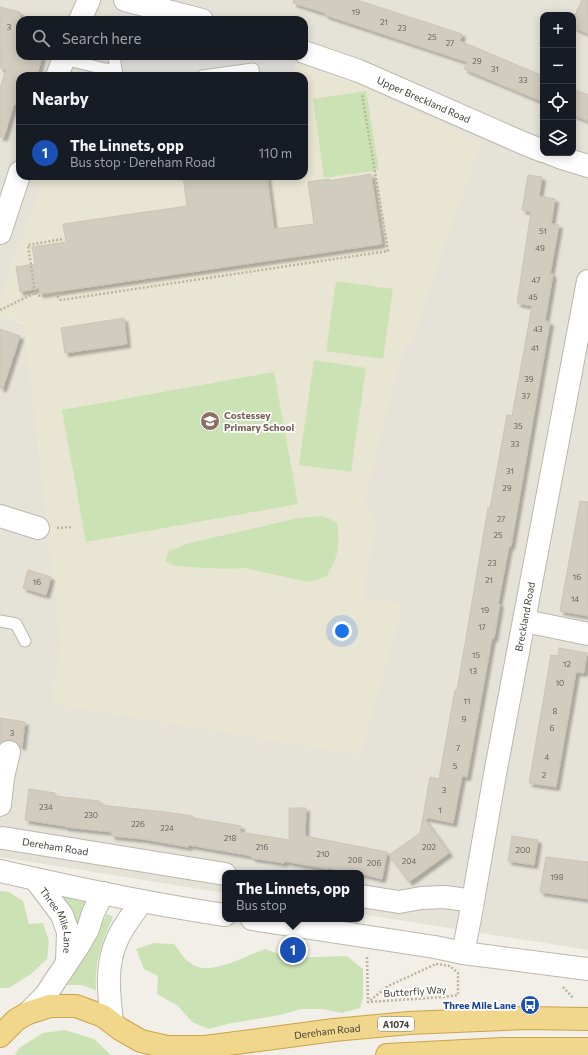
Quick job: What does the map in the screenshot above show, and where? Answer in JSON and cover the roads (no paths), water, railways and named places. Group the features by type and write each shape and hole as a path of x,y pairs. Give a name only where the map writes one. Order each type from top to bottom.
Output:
{"highway":[{"name":"Dereham Road","path":"0,1036 15,1016 50,1006 76,1006 103,1016 116,1026 141,1041 168,1047 206,1047 334,1030 409,1023 525,1018 588,1019"},
{"path":"116,1026 136,1055"},
{"path":"387,1055 503,1049 588,1049"}],"street":[{"path":"82,16 89,0"},
{"path":"125,0 187,16"},
{"name":"Upper Breckland Road","path":"308,53 359,71 540,150"},
{"path":"557,156 588,166"},
{"path":"0,233 3,211 17,180"},
{"name":"Breckland Road","path":"463,953 495,774 588,281"},
{"path":"0,516 38,528"},
{"path":"525,621 588,634"},
{"path":"0,805 2,777 9,752"},
{"name":"Dereham Road","path":"4,838 222,874"},
{"name":"Three Mile Lane","path":"0,871 103,893"},
{"name":"Three Mile Lane","path":"35,879 62,915 68,932 66,964"},
{"path":"103,893 182,909 222,915"},
{"name":"Dereham Road","path":"15,1016 45,996 88,929 103,893"},
{"path":"364,896 399,902 421,898 444,897 473,901"},
{"path":"116,1026 108,980 112,956 124,926 142,901"},
{"path":"275,922 435,947 463,953 581,968 588,983"}],"lane":[{"path":"114,60 116,72"},
{"path":"62,64 105,69 113,72"},
{"path":"231,72 253,69 253,72"},
{"path":"0,621 16,624 25,641"}],"place":[{"name":"Costessey Primary School","path":"210,421"},
{"name":"The Linnets, opp","path":"293,950"},
{"name":"Three Mile Lane","path":"530,1005"}]}
